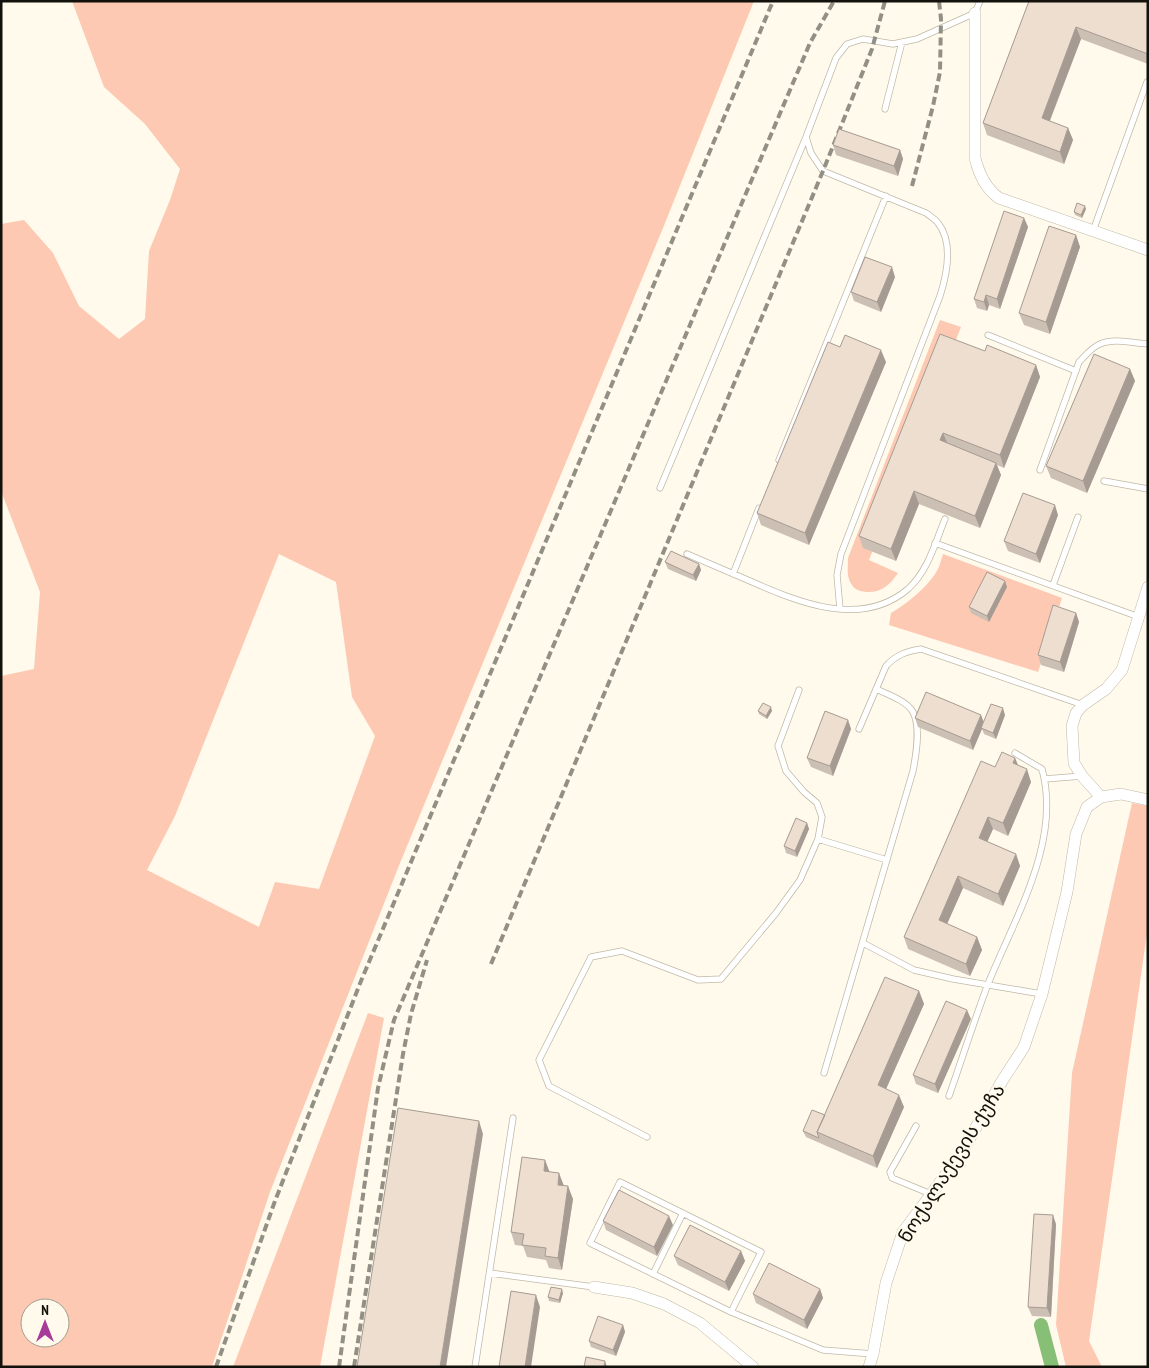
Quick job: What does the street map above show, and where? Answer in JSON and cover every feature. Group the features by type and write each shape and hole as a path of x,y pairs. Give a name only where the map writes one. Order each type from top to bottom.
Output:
{"street":[{"path":"975,13 975,158 977,169 992,193 999,198 1148,250"},
{"path":"1148,587 1122,670 1106,689 1083,705 1076,713 1072,726 1074,764 1101,797 1121,794 1148,800"},
{"name":"ნოქალაქევის ქუჩა","path":"869,1367 886,1283 903,1232 961,1154 1002,1081 1024,1047 1042,994 1067,892 1076,834 1087,807 1101,797"},
{"path":"594,1288 632,1294 664,1304 700,1323 753,1367"}],"lane":[{"path":"660,488 806,137 836,58 847,44 863,39 893,44 917,39 975,13 980,1"},
{"path":"885,109 902,42"},
{"path":"1093,231 1147,82"},
{"path":"806,137 810,153 823,171 926,213 938,224 945,235 947,252 947,271 940,296 841,554 837,575 840,609"},
{"path":"778,463 886,196"},
{"path":"988,335 1076,371"},
{"path":"1040,470 1079,362 1099,344 1115,342 1148,344"},
{"path":"1104,481 1148,489"},
{"path":"732,574 762,500"},
{"path":"1053,585 1078,518"},
{"path":"687,554 794,600 840,609 873,608 908,588 927,564 945,519"},
{"path":"935,543 1139,616"},
{"path":"859,728 886,666 892,658 908,650 921,649 1083,705"},
{"path":"824,1073 913,771 916,751 916,735 912,711 903,703 876,689"},
{"path":"647,1137 549,1086 539,1060 591,957 622,951 698,980 721,979 776,913 800,880 818,838 822,817 817,803 804,792 786,771 778,746 799,690"},
{"path":"949,1096 988,985 1036,871 1047,815 1047,786 1042,769 1015,753"},
{"path":"1045,779 1082,776"},
{"path":"818,838 887,860"},
{"path":"863,943 914,970 953,979 1042,994"},
{"path":"475,1367 513,1118"},
{"path":"916,1126 890,1172 892,1178 931,1194"},
{"path":"731,1312 761,1252 620,1182 590,1243 731,1312 823,1350 873,1354"},
{"path":"653,1274 683,1213"},
{"path":"490,1273 594,1288"}],"shaded area":[{"path":"72,1 754,1 663,228 400,863 270,1192 212,1367 1,1367 1,676 34,669 40,592 1,491 1,224 24,220 53,253 79,306 119,339 145,319 149,251 170,200 180,169 145,124 104,87","holes":["279,554 336,582 352,697 375,736 319,889 275,882 259,927 147,870 175,816"]},
{"path":"940,320 961,327 869,560 898,573 881,590 871,592 860,591 853,587 850,582 848,558"},
{"path":"943,554 1062,598 1038,672 889,625 891,613 904,605 929,582 939,567"},
{"path":"1132,803 1148,806 1148,926 1089,1341 1102,1367 1066,1367 1056,1325 1072,1073"},
{"path":"368,1013 384,1018 320,1367 233,1367"}],"building":[{"path":"1029,1 1148,1 1148,54 1076,27 1042,118 1068,128 1060,152 983,123"},
{"path":"839,129 900,150 894,166 833,145"},
{"path":"1077,203 1085,206 1081,215 1074,212"},
{"path":"1004,211 1024,218 997,299 986,295 984,302 974,299"},
{"path":"1049,226 1076,235 1046,322 1019,313"},
{"path":"865,257 892,267 877,302 851,292"},
{"path":"940,334 985,351 987,345 1036,365 1000,455 943,433 940,440 996,463 975,516 914,491 891,549 859,536"},
{"path":"845,335 881,350 805,533 757,513 828,342 840,347"},
{"path":"1094,354 1130,369 1083,481 1046,466"},
{"path":"1023,493 1055,505 1036,554 1004,541"},
{"path":"671,551 699,564 693,575 665,562"},
{"path":"987,572 1005,581 987,616 969,607"},
{"path":"1053,605 1076,613 1060,662 1038,655"},
{"path":"926,692 981,715 970,741 915,718"},
{"path":"763,703 771,707 766,716 758,711"},
{"path":"991,704 1003,708 993,733 981,728"},
{"path":"825,711 848,720 830,766 807,758"},
{"path":"1002,752 1015,758 1013,763 1027,769 1003,823 988,817 979,838 1016,854 998,894 958,876 939,920 977,937 966,964 904,937 981,761 995,767"},
{"path":"796,818 807,823 795,851 784,846"},
{"path":"885,977 919,991 878,1085 899,1095 873,1156 817,1132"},
{"path":"946,1001 967,1010 935,1084 913,1075"},
{"path":"398,1108 479,1121 440,1367 357,1367"},
{"path":"812,1110 825,1115 817,1132 819,1138 803,1131"},
{"path":"522,1157 545,1160 544,1171 559,1173 558,1185 568,1186 558,1258 545,1256 546,1248 522,1245 524,1234 511,1232"},
{"path":"619,1190 669,1216 654,1247 603,1221"},
{"path":"1034,1214 1053,1215 1047,1308 1028,1307"},
{"path":"690,1225 741,1251 725,1282 674,1256"},
{"path":"769,1263 820,1289 804,1320 753,1294"},
{"path":"551,1287 562,1289 559,1300 548,1297"},
{"path":"511,1291 536,1295 525,1367 499,1367"},
{"path":"598,1316 623,1325 613,1350 589,1341"},
{"path":"586,1357 605,1361 604,1367 584,1367"}],"waterway":[{"path":"1041,1325 1052,1367"}],"railway":[{"path":"216,1367 275,1201 361,981 773,1"},
{"path":"339,1367 378,1088 394,1020 810,43 834,1"},
{"path":"491,964 823,171 872,49 885,1"},
{"path":"912,186 940,72 941,19 939,1"},
{"path":"354,1367 403,1054 411,1014 427,960"}]}
